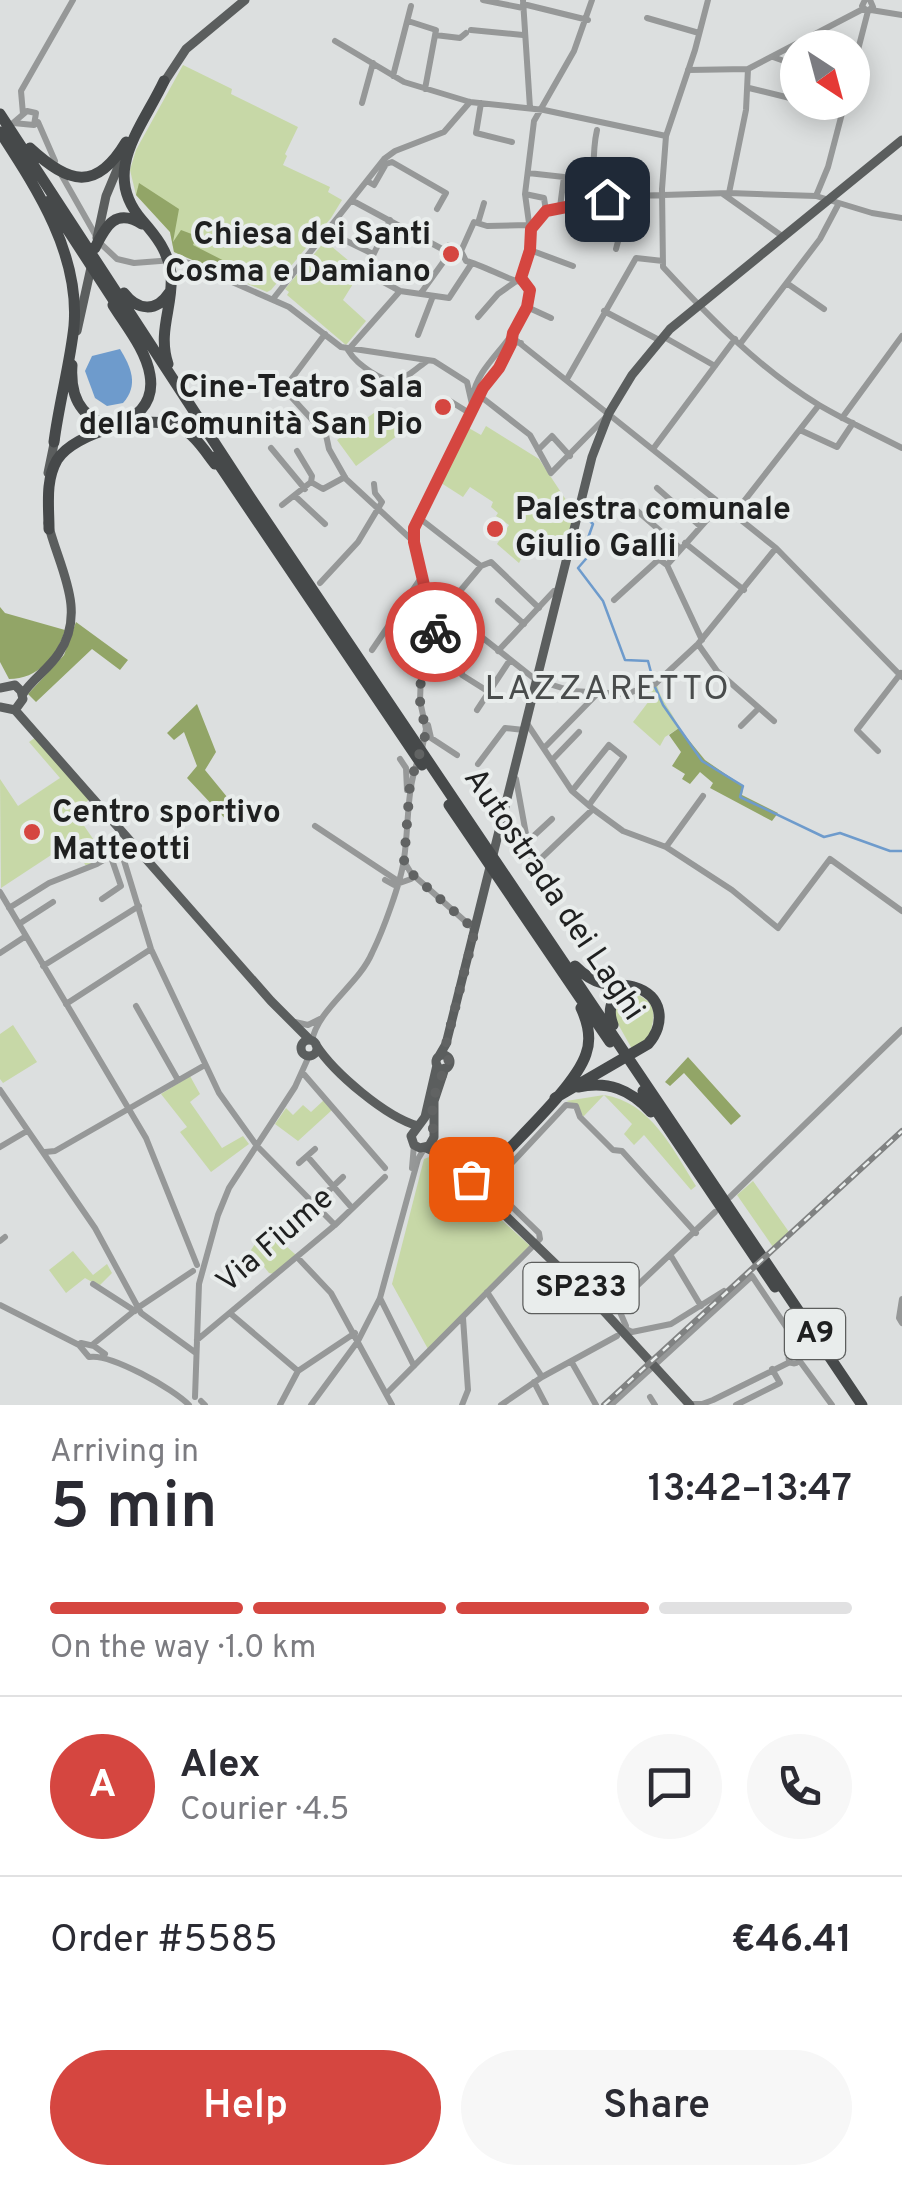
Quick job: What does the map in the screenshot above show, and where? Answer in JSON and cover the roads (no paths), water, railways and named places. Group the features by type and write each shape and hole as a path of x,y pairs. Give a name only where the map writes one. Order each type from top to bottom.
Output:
{"highway":[{"path":"15,128 64,175 98,176 108,169 164,81"},
{"path":"164,81 122,170 126,199 168,259 172,284 163,346 184,399"},
{"name":"Autostrada dei Laghi","path":"0,111 15,128 184,399 540,924 635,1055 854,1405"},
{"path":"15,128 54,223 74,288 74,326 54,442"},
{"name":"Autostrada dei Laghi","path":"15,128 227,477 682,1149 862,1405"},
{"path":"78,326 72,369 78,404 86,414 103,422 131,418 148,399 151,377 90,253 101,227 113,219 127,217 150,230"},
{"path":"73,222 134,304 145,308 158,304 172,284"},
{"path":"49,528 48,495 53,468 66,448 86,436 143,423 171,424 197,441 227,477"},
{"path":"540,924 589,978 640,989 654,1000 660,1016 656,1034 635,1055 570,1087 556,1099"},
{"path":"485,1180 556,1099 586,1056 586,1020 561,969"},
{"path":"635,1055 614,1026 610,1010 620,992 640,989"},
{"path":"556,1099 592,1084 624,1090 644,1104 682,1149"}],"main road":[{"path":"101,227 115,171 164,81 194,41 245,0"},
{"path":"442,1062 423,1142 412,1132 427,1113 442,1062 600,426 632,374 661,338 821,199 902,140"},
{"path":"0,707 20,703 65,643 72,616 67,582 49,528 46,492 86,293 90,253"},
{"path":"5,685 41,673"},
{"name":"SP233","path":"5,685 20,703 28,722 310,1047 347,1080 404,1121 419,1126 423,1142 485,1180 510,1220 689,1404"},
{"name":"SP233","path":"271,1001 350,1088 437,1153 471,1185 472,1176 485,1180"}],"street":[{"path":"15,128 23,86 73,0"},
{"path":"483,0 523,4 588,20"},
{"path":"534,109 569,61 588,20 592,0"},
{"path":"708,0 666,136 664,267 773,374 819,405 902,448"},
{"path":"478,316 498,294 518,282 530,250 531,225 525,194 534,109 523,35 523,4"},
{"path":"688,70 748,69 869,5 902,15"},
{"path":"863,30 869,5"},
{"path":"393,76 411,6"},
{"path":"647,18 700,33"},
{"path":"408,20 434,27 426,89"},
{"path":"435,34 460,38 468,32 523,35"},
{"path":"335,40 393,76 470,102 534,109 666,136"},
{"path":"773,56 780,59"},
{"path":"362,102 373,63"},
{"path":"726,194 749,88 748,69"},
{"path":"749,88 780,96"},
{"path":"272,298 390,154 444,132 470,102"},
{"path":"480,103 476,133 512,142"},
{"path":"15,128 36,114 35,123 53,163"},
{"path":"821,199 840,120"},
{"path":"15,128 35,123"},
{"path":"597,130 592,154 595,177 585,226 605,235"},
{"path":"367,181 374,186 386,164 392,162 446,192 437,209"},
{"path":"528,173 564,172 560,208"},
{"path":"64,175 100,243 117,260 185,261 297,312"},
{"path":"525,194 544,198 546,211"},
{"path":"726,194 782,236"},
{"path":"460,251 474,222 531,225 546,211 630,196 726,194 821,199 902,218"},
{"path":"616,249 630,196"},
{"path":"607,199 606,219 623,223"},
{"path":"352,201 444,250"},
{"path":"478,224 484,203"},
{"path":"653,449 716,366 788,284 838,205"},
{"path":"587,212 608,210"},
{"path":"390,220 365,272 400,291 449,298 472,263"},
{"path":"328,232 372,254"},
{"path":"421,292 444,261 444,250 449,245 460,251 465,260 492,268 529,289 527,307 498,369 475,388 471,410"},
{"path":"530,250 573,266"},
{"path":"566,379 638,256 663,261"},
{"path":"788,284 824,310"},
{"path":"282,287 282,296 297,312 348,350 356,361 390,382 428,360"},
{"path":"348,350 400,291"},
{"path":"418,335 432,296"},
{"path":"527,307 551,318"},
{"path":"604,311 716,366"},
{"path":"325,334 283,386 326,435 345,477 414,542"},
{"path":"842,418 902,336"},
{"path":"511,340 521,343 776,548 901,674 857,730 878,751"},
{"path":"93,1348 138,1310 198,1270 206,1258 229,1188 302,1072 322,1018 370,958 402,872 414,769 426,730 420,696 422,666 436,630 414,542 418,517 471,410 476,380 511,340"},
{"path":"348,350 428,360 446,367 529,434 550,473 600,426"},
{"path":"491,362 498,369"},
{"path":"450,401 471,410"},
{"path":"734,514 819,405"},
{"path":"800,430 836,448 853,423"},
{"path":"538,450 552,436 570,456"},
{"path":"271,448 305,489"},
{"path":"282,505 311,482 312,476 297,450"},
{"path":"311,482 323,489 345,477"},
{"path":"320,583 356,546 382,502 374,484"},
{"path":"658,488 700,526"},
{"path":"295,496 325,524"},
{"path":"627,502 744,590"},
{"path":"720,504 667,565 668,574 717,671 774,721"},
{"path":"418,517 481,566"},
{"path":"640,545 667,565"},
{"path":"429,596 536,680 597,694 626,694 651,686 700,642 776,548"},
{"path":"614,600 658,560"},
{"path":"444,608 481,566 491,562 539,608"},
{"path":"372,650 423,575"},
{"path":"498,651 559,590"},
{"path":"498,601 524,624"},
{"path":"432,606 444,608"},
{"path":"430,646 462,664 462,675 489,692"},
{"path":"477,710 510,660"},
{"path":"413,676 422,666"},
{"path":"544,748 597,694"},
{"path":"741,726 759,708"},
{"path":"423,715 432,738 457,755"},
{"path":"478,764 505,728 525,726 572,790 591,807 623,831 666,848 732,890 778,928 830,859 902,911"},
{"path":"552,761 579,732"},
{"path":"513,777 532,867 591,807 624,757 609,745 572,790"},
{"path":"400,759 406,768 405,786 410,793"},
{"path":"666,848 702,796"},
{"path":"526,843 552,819"},
{"path":"315,826 397,883"},
{"path":"102,898 120,886 115,854"},
{"path":"115,854 126,862 151,949 228,1108 257,1146 335,1225"},
{"path":"9,908 49,883 115,854"},
{"path":"404,862 414,878"},
{"path":"379,872 392,898"},
{"path":"402,872 475,930"},
{"path":"385,880 397,883 414,878"},
{"path":"0,1304 197,1402 198,1270 148,1143 1,895"},
{"path":"19,924 53,902"},
{"path":"43,966 139,906"},
{"path":"0,953 26,936"},
{"path":"66,1004 151,949"},
{"path":"136,1006 178,1080"},
{"path":"286,1018 306,1025 322,1018"},
{"path":"730,1196 902,1030"},
{"path":"45,1152 55,1151 204,1064"},
{"name":"Via Fiume","path":"197,1340 335,1225 385,1172 302,1072"},
{"path":"0,1090 95,1228 138,1310"},
{"path":"386,1394 536,1244 539,1233 501,1196 496,1180 570,1103 613,1150 622,1150 696,1233"},
{"path":"0,1147 27,1131"},
{"path":"311,1405 380,1298 423,1142"},
{"path":"300,1163 314,1149"},
{"path":"307,1156 352,1208"},
{"path":"326,1193 343,1177"},
{"path":"716,1212 622,1300 620,1312 625,1329 632,1332 663,1326 724,1291"},
{"path":"671,1256 701,1306"},
{"path":"297,1257 326,1286 392,1405"},
{"path":"611,1405 752,1276 787,1328 792,1356 809,1371 832,1405"},
{"path":"93,1284 138,1310 197,1354"},
{"path":"487,1292 542,1377"},
{"path":"380,1298 414,1366"},
{"path":"902,1300 902,1324"},
{"path":"230,1314 298,1372"},
{"path":"462,1317 468,1390 462,1405"},
{"path":"501,1405 542,1377 617,1336"},
{"path":"280,1405 298,1372 356,1337"},
{"path":"689,1404 706,1404 792,1356"},
{"path":"572,1361 596,1405"},
{"path":"736,1405 780,1383 774,1368"},
{"path":"534,1382 546,1405"},
{"path":"650,1397 655,1405"}],"water":[{"path":"120,349 130,369 131,390 123,403 107,406 95,398 85,371 92,356"}],"waterway":[{"path":"582,514 593,524 588,538 592,552 578,568 603,601 625,660 648,661 653,680"},
{"path":"655,687 702,761 743,786 740,797 824,837 840,833 890,851 902,851"}],"railway":[{"path":"604,1405 902,1131"}],"place":[{"name":"Chiesa dei Santi Cosma e Damiano","path":"451,254"},
{"name":"Cine-Teatro Sala della Comunità San Pio","path":"443,407"},
{"name":"Palestra comunale Giulio Galli","path":"495,529"},
{"name":"Centro sportivo Matteotti","path":"32,832"}],"district":[{"name":"LAZZARETTO","path":"608,690"}]}
